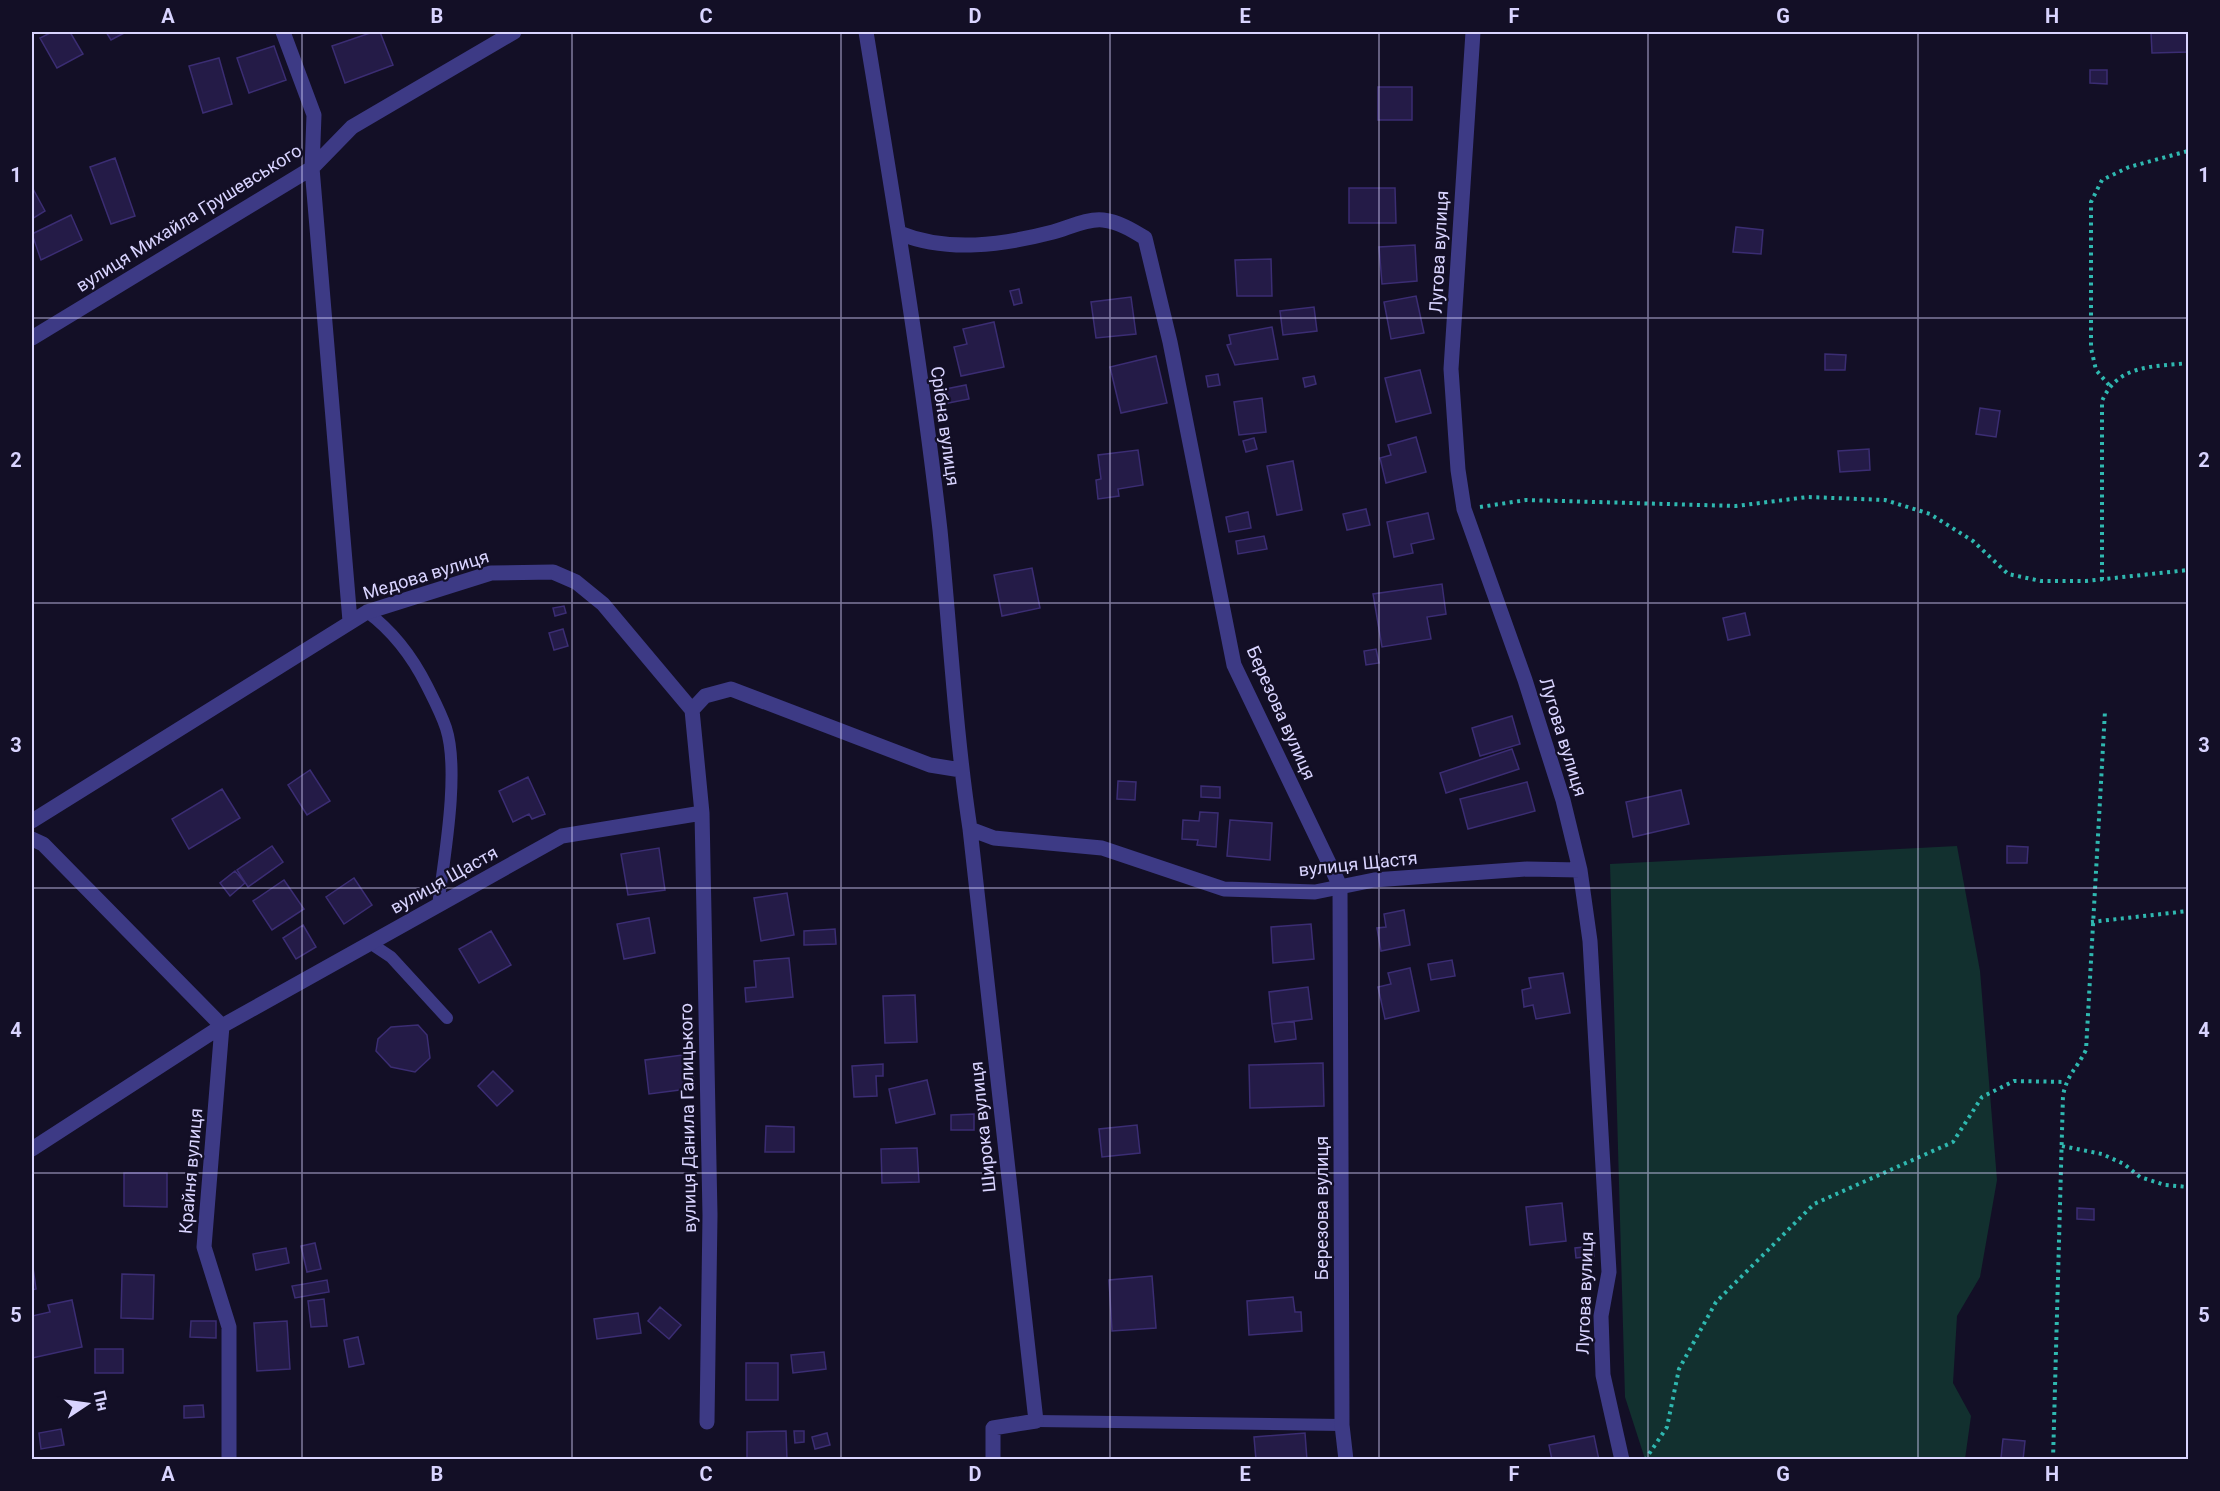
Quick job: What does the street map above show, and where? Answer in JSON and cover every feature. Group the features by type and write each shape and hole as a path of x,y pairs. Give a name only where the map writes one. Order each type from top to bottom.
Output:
{"street":[{"path":"283,32 314,115 312,168 351,621"},
{"name":"вулиця Михайла Грушевського","path":"32,338 312,168 352,127 514,32"},
{"name":"Срібна вулиця","path":"866,32 898,233 939,529 961,770 970,829"},
{"name":"Лугова вулиця","path":"1473,32 1451,369 1458,470 1464,509 1536,713 1563,800 1580,870 1590,941 1610,1272 1601,1316 1603,1375 1622,1460"},
{"name":"Березова вулиця","path":"898,233 915,239 964,246 1020,241 1100,219 1118,223 1145,238 1170,342 1234,665 1340,886 1342,1425 1346,1460"},
{"name":"Медова вулиця","path":"32,821 367,612 491,573 553,572 576,582 603,604 692,710"},
{"path":"702,813 692,710 705,696 730,689 930,765 961,770"},
{"name":"вулиця Щастя","path":"32,1149 222,1026 562,836 702,813"},
{"name":"вулиця Данила Галицького","path":"702,813 710,1215 707,1422"},
{"name":"вулиця Щастя","path":"970,829 994,838 1102,848 1224,889 1315,892 1374,880 1516,870 1580,870"},
{"name":"Широка вулиця","path":"970,829 1036,1421"},
{"path":"32,839 43,844 222,1026"},
{"name":"Крайня вулиця","path":"222,1026 204,1247 229,1327 228,1460"},
{"path":"993,1460 993,1428 1036,1421"}],"lane":[{"path":"367,612 392,633 413,659 447,729 450,750 450,789 446,846 438,906"},
{"path":"370,943 391,957 447,1017"},
{"path":"1036,1421 1342,1425"}],"path":[{"path":"2109,385 2096,370 2091,348 2091,202 2102,180 2129,167 2188,152"},
{"path":"2102,580 2102,401 2109,385 2134,369 2188,363"},
{"path":"1464,509 1526,500 1736,506 1808,497 1885,500 1930,514 1973,541 2008,574 2042,581 2102,580 2188,570"},
{"path":"2053,1460 2066,1082 2067,1076 2077,1068 2086,1050 2104,711"},
{"path":"2091,922 2188,911"},
{"path":"1645,1460 1667,1427 1679,1369 1716,1302 1814,1204 1953,1142 1982,1097 2014,1081 2066,1082"},
{"path":"2062,1146 2102,1154 2124,1164 2140,1178 2165,1185 2188,1187"}],"green space":[{"path":"1957,846 1980,971 1997,1180 1980,1277 1957,1316 1953,1383 1971,1416 1965,1459 1645,1459 1625,1397 1610,864"}],"building":[{"path":"52,32 70,32 83,54 57,68 40,38"},
{"path":"106,32 126,32 111,40"},
{"path":"373,32 380,32 393,65 345,83 332,46"},
{"path":"2151,32 2188,32 2188,52 2152,53"},
{"path":"274,46 286,80 249,93 237,58"},
{"path":"219,58 232,104 203,113 189,66"},
{"path":"2090,70 2107,70 2107,84 2090,83"},
{"path":"1378,87 1412,87 1412,120 1378,120"},
{"path":"115,158 135,216 111,224 90,167"},
{"path":"32,187 45,211 32,219"},
{"path":"1349,188 1395,188 1396,223 1349,223"},
{"path":"71,215 82,240 41,260 32,234"},
{"path":"1736,227 1763,230 1761,254 1733,252"},
{"path":"1415,245 1417,281 1382,284 1379,247"},
{"path":"1271,259 1272,296 1237,296 1235,260"},
{"path":"1019,289 1022,303 1014,305 1010,291"},
{"path":"1416,296 1424,333 1391,339 1384,302"},
{"path":"1131,297 1136,334 1096,338 1091,302"},
{"path":"1314,307 1317,331 1283,335 1280,311"},
{"path":"994,322 1004,367 961,376 954,347 967,344 963,329"},
{"path":"1272,327 1278,359 1235,365 1227,345 1231,344 1229,335"},
{"path":"1825,354 1846,355 1845,370 1825,370"},
{"path":"1156,356 1167,403 1121,413 1110,367"},
{"path":"1420,370 1431,413 1396,422 1385,378"},
{"path":"1218,374 1220,385 1208,387 1206,376"},
{"path":"1314,376 1316,384 1305,387 1303,378"},
{"path":"966,385 969,399 938,405 935,391"},
{"path":"1262,398 1266,432 1239,435 1234,402"},
{"path":"1980,408 2000,411 1996,437 1976,434"},
{"path":"1416,437 1426,472 1386,483 1380,458 1391,455 1388,445"},
{"path":"1254,438 1257,449 1246,452 1243,441"},
{"path":"1869,449 1870,470 1840,472 1838,451"},
{"path":"1138,450 1143,485 1118,489 1119,496 1098,499 1096,480 1101,479 1098,455"},
{"path":"1293,461 1302,510 1277,515 1267,466"},
{"path":"1366,509 1370,525 1347,530 1343,514"},
{"path":"1248,512 1251,528 1229,532 1226,517"},
{"path":"1428,513 1434,539 1411,544 1413,553 1394,557 1387,522"},
{"path":"1264,536 1267,549 1238,554 1236,541"},
{"path":"1032,568 1040,608 1002,616 994,575"},
{"path":"1442,584 1446,614 1427,617 1431,639 1382,647 1373,594"},
{"path":"564,606 566,613 555,616 553,608"},
{"path":"1745,613 1750,635 1728,640 1723,618"},
{"path":"563,629 568,646 554,650 549,633"},
{"path":"1376,649 1379,663 1366,665 1364,651"},
{"path":"1512,716 1520,744 1480,756 1472,728"},
{"path":"1512,749 1519,769 1446,793 1440,773"},
{"path":"310,770 330,801 307,815 288,785"},
{"path":"528,777 545,814 532,819 529,814 513,822 499,791"},
{"path":"1118,781 1136,782 1135,800 1117,799"},
{"path":"1527,782 1535,811 1468,829 1460,799"},
{"path":"1201,786 1220,787 1220,798 1201,797"},
{"path":"222,789 240,818 189,849 172,819"},
{"path":"1681,790 1689,824 1633,837 1626,802"},
{"path":"1200,812 1218,813 1216,847 1197,845 1198,840 1182,839 1183,820 1199,821"},
{"path":"1230,820 1272,823 1270,860 1227,856"},
{"path":"272,846 283,862 248,887 237,870"},
{"path":"2007,846 2028,847 2027,863 2007,863"},
{"path":"659,848 665,890 628,895 621,854"},
{"path":"235,871 245,883 230,896 220,883"},
{"path":"354,878 372,905 344,924 326,897"},
{"path":"284,880 304,909 272,930 253,901"},
{"path":"787,893 794,935 761,941 754,898"},
{"path":"1404,910 1410,945 1381,951 1377,928 1386,927 1384,914"},
{"path":"649,918 655,953 624,959 617,924"},
{"path":"1311,924 1314,959 1273,963 1271,927"},
{"path":"303,925 316,947 296,959 283,938"},
{"path":"835,929 836,944 804,945 804,931"},
{"path":"491,931 511,965 479,983 459,949"},
{"path":"789,958 793,997 746,1002 745,988 756,987 754,961"},
{"path":"1452,960 1455,976 1431,980 1428,964"},
{"path":"1410,968 1419,1011 1385,1019 1378,987 1391,984 1388,973"},
{"path":"1563,973 1570,1013 1536,1019 1533,1005 1524,1007 1522,990 1531,988 1529,978"},
{"path":"1308,987 1312,1019 1272,1024 1269,992"},
{"path":"915,995 917,1042 885,1043 883,996"},
{"path":"1294,1021 1296,1039 1275,1042 1272,1024"},
{"path":"418,1025 427,1035 430,1058 415,1072 391,1067 376,1051 378,1039 391,1027"},
{"path":"690,1054 695,1088 649,1094 645,1060"},
{"path":"1323,1063 1324,1106 1250,1108 1249,1065"},
{"path":"883,1064 883,1076 876,1076 877,1096 854,1097 852,1066"},
{"path":"493,1071 513,1091 497,1106 478,1086"},
{"path":"927,1080 935,1114 896,1123 889,1089"},
{"path":"974,1114 974,1130 951,1130 951,1115"},
{"path":"1137,1125 1140,1153 1102,1157 1099,1129"},
{"path":"766,1126 794,1127 794,1152 765,1152"},
{"path":"917,1148 919,1182 882,1183 881,1149"},
{"path":"124,1173 167,1173 167,1207 124,1206"},
{"path":"1562,1203 1566,1241 1530,1245 1526,1207"},
{"path":"2077,1208 2094,1209 2094,1220 2077,1219"},
{"path":"315,1243 321,1269 307,1272 301,1246"},
{"path":"1593,1246 1594,1256 1576,1258 1575,1248"},
{"path":"286,1248 289,1263 256,1270 253,1254"},
{"path":"32,1260 36,1289 32,1290"},
{"path":"122,1274 154,1275 153,1319 121,1318"},
{"path":"1152,1276 1156,1328 1112,1331 1109,1280"},
{"path":"327,1280 329,1292 295,1298 292,1286"},
{"path":"1293,1297 1295,1312 1301,1312 1302,1331 1249,1335 1247,1301"},
{"path":"324,1299 327,1326 311,1327 308,1301"},
{"path":"72,1300 82,1347 32,1358 32,1316 50,1312 48,1305"},
{"path":"660,1307 681,1325 669,1339 648,1321"},
{"path":"638,1313 641,1333 597,1339 594,1319"},
{"path":"191,1321 216,1321 216,1338 190,1337"},
{"path":"287,1321 290,1369 257,1371 254,1323"},
{"path":"358,1337 364,1364 349,1367 344,1340"},
{"path":"95,1349 123,1349 123,1373 95,1373"},
{"path":"824,1352 826,1369 793,1373 791,1355"},
{"path":"746,1363 778,1363 778,1400 746,1400"},
{"path":"203,1405 204,1417 184,1418 184,1406"},
{"path":"61,1429 64,1445 41,1449 39,1433"},
{"path":"786,1431 787,1460 747,1458 747,1432"},
{"path":"794,1431 804,1431 804,1442 795,1443"},
{"path":"827,1433 830,1445 815,1449 812,1437"},
{"path":"1305,1433 1307,1460 1256,1460 1254,1437"},
{"path":"1594,1436 1599,1460 1552,1460 1549,1445"},
{"path":"2003,1439 2025,1441 2023,1460 2001,1458"}]}
